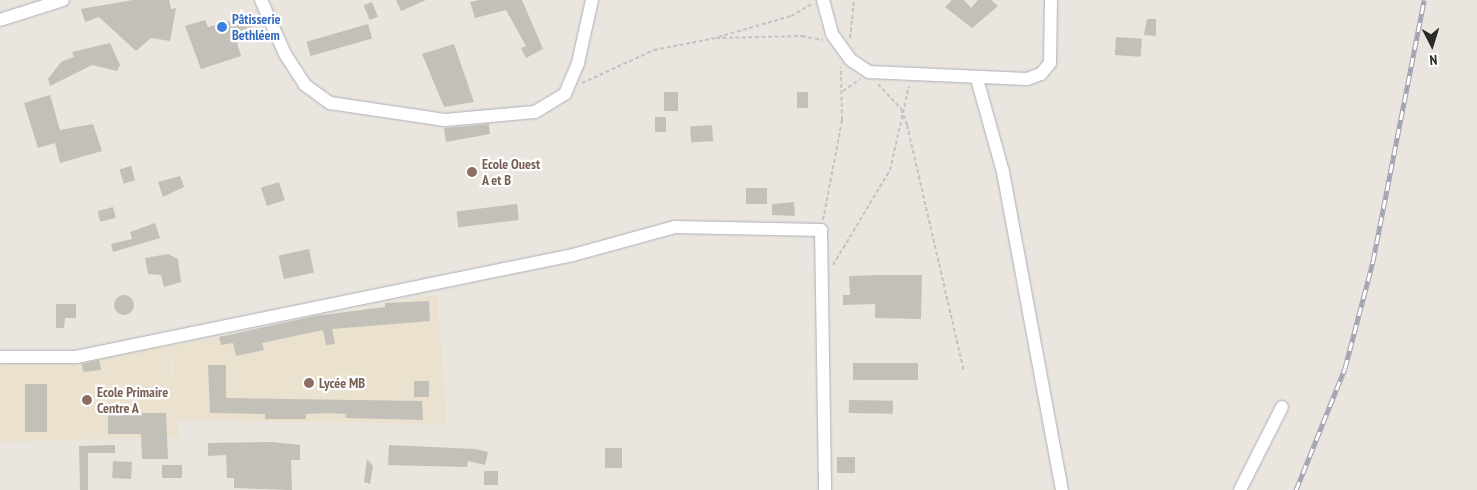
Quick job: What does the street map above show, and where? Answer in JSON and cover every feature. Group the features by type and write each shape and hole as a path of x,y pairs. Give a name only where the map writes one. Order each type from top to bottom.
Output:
{"street":[{"path":"0,20 63,0"},
{"path":"262,0 284,54 305,85 330,103 445,120 535,112 565,94 578,63 592,0"},
{"path":"823,0 826,18 844,41 851,60 869,72 977,78 1027,78 1041,74 1050,63 1051,0"},
{"path":"977,78 1003,172 1062,490"},
{"path":"0,357 76,357 573,255 675,227 821,230 825,490"},
{"path":"1240,490 1282,407"}],"path":[{"path":"565,94 598,73 654,50 716,38 791,16 819,0"},
{"path":"821,230 842,120 844,41 854,0"},
{"path":"716,38 802,36 844,41"},
{"path":"842,92 869,72 901,109 924,190 964,372"},
{"path":"823,282 890,170 901,109 909,86 923,75"}],"shaded area":[{"name":"Lycée MB","path":"437,294 447,424 178,420 179,437 0,442 0,361 168,343 176,406 171,346"}],"building":[{"path":"133,0 169,0 171,9 176,8 170,41 151,38 136,51 99,17 85,22 81,9"},
{"path":"396,0 426,0 401,11"},
{"path":"479,0 522,0 543,49 526,58 521,48 526,46 506,10 475,18 470,2"},
{"path":"952,0 964,0 971,8 978,0 991,0 998,6 972,28 945,7"},
{"path":"372,2 378,17 370,20 364,5"},
{"path":"253,15 256,26 234,33 241,56 201,69 185,26 205,20 208,27"},
{"path":"1147,19 1156,19 1156,36 1144,35"},
{"path":"368,24 372,38 311,56 306,42"},
{"path":"1116,37 1142,39 1141,57 1115,55"},
{"path":"110,43 120,65 117,71 92,65 50,86 48,79 61,62 74,57 72,52"},
{"path":"454,44 474,102 444,107 422,54"},
{"path":"664,92 678,92 678,111 664,111"},
{"path":"797,92 808,92 808,108 797,108"},
{"path":"50,95 60,130 93,124 102,151 60,163 55,143 38,148 24,103"},
{"path":"655,117 666,117 666,132 655,132"},
{"path":"489,124 490,134 446,142 444,128"},
{"path":"712,125 713,141 691,142 690,127"},
{"path":"131,166 135,180 124,184 119,169"},
{"path":"180,176 184,187 163,197 158,182"},
{"path":"279,182 285,200 267,206 261,188"},
{"path":"746,188 767,188 767,204 746,204"},
{"path":"794,202 795,216 772,215 772,204"},
{"path":"517,204 519,220 458,227 456,211"},
{"path":"113,207 116,218 100,222 98,211"},
{"path":"155,223 160,238 113,252 111,244 132,239 130,232"},
{"path":"309,249 314,272 284,279 279,255"},
{"path":"168,254 178,259 181,282 164,287 161,275 148,274 145,258"},
{"path":"922,275 921,319 875,318 875,304 843,305 843,295 850,295 849,276"},
{"path":"124,295 131,298 134,305 131,312 124,315 117,312 114,305 117,298"},
{"path":"429,301 430,321 332,329 335,344 326,345 323,330 262,343 264,350 236,356 233,343 221,345 219,337 315,316 385,307 385,303"},
{"path":"56,304 76,304 76,318 65,318 64,328 56,328"},
{"path":"99,360 101,370 83,372 82,364"},
{"path":"853,363 918,363 918,380 853,380"},
{"path":"208,365 226,365 226,398 422,401 423,420 346,418 346,414 328,413 306,414 306,419 265,419 265,414 210,413"},
{"path":"414,381 429,381 429,397 414,397"},
{"path":"25,384 47,384 47,432 25,432"},
{"path":"849,400 893,401 893,414 849,413"},
{"path":"108,413 166,413 168,459 142,459 141,434 108,434"},
{"path":"272,442 300,445 300,460 291,460 292,490 234,488 234,478 227,478 226,455 208,456 208,443"},
{"path":"115,445 115,453 88,453 88,490 80,490 79,446"},
{"path":"389,445 475,449 488,452 485,465 468,461 467,467 388,465"},
{"path":"605,448 622,448 622,468 605,468"},
{"path":"837,457 855,457 855,473 837,473"},
{"path":"367,459 373,466 370,484 364,482"},
{"path":"113,461 132,462 131,479 112,478"},
{"path":"162,465 182,465 182,478 162,478"},
{"path":"484,471 498,471 498,485 484,485"}],"railway":[{"path":"1296,490 1345,368 1373,261 1424,0"}],"place":[{"name":"Pâtisserie Bethléem","path":"222,27"},
{"name":"Ecole Ouest A et B","path":"472,172"},
{"name":"Lycée MB","path":"309,383"},
{"name":"Ecole Primaire Centre A","path":"87,400"}]}
